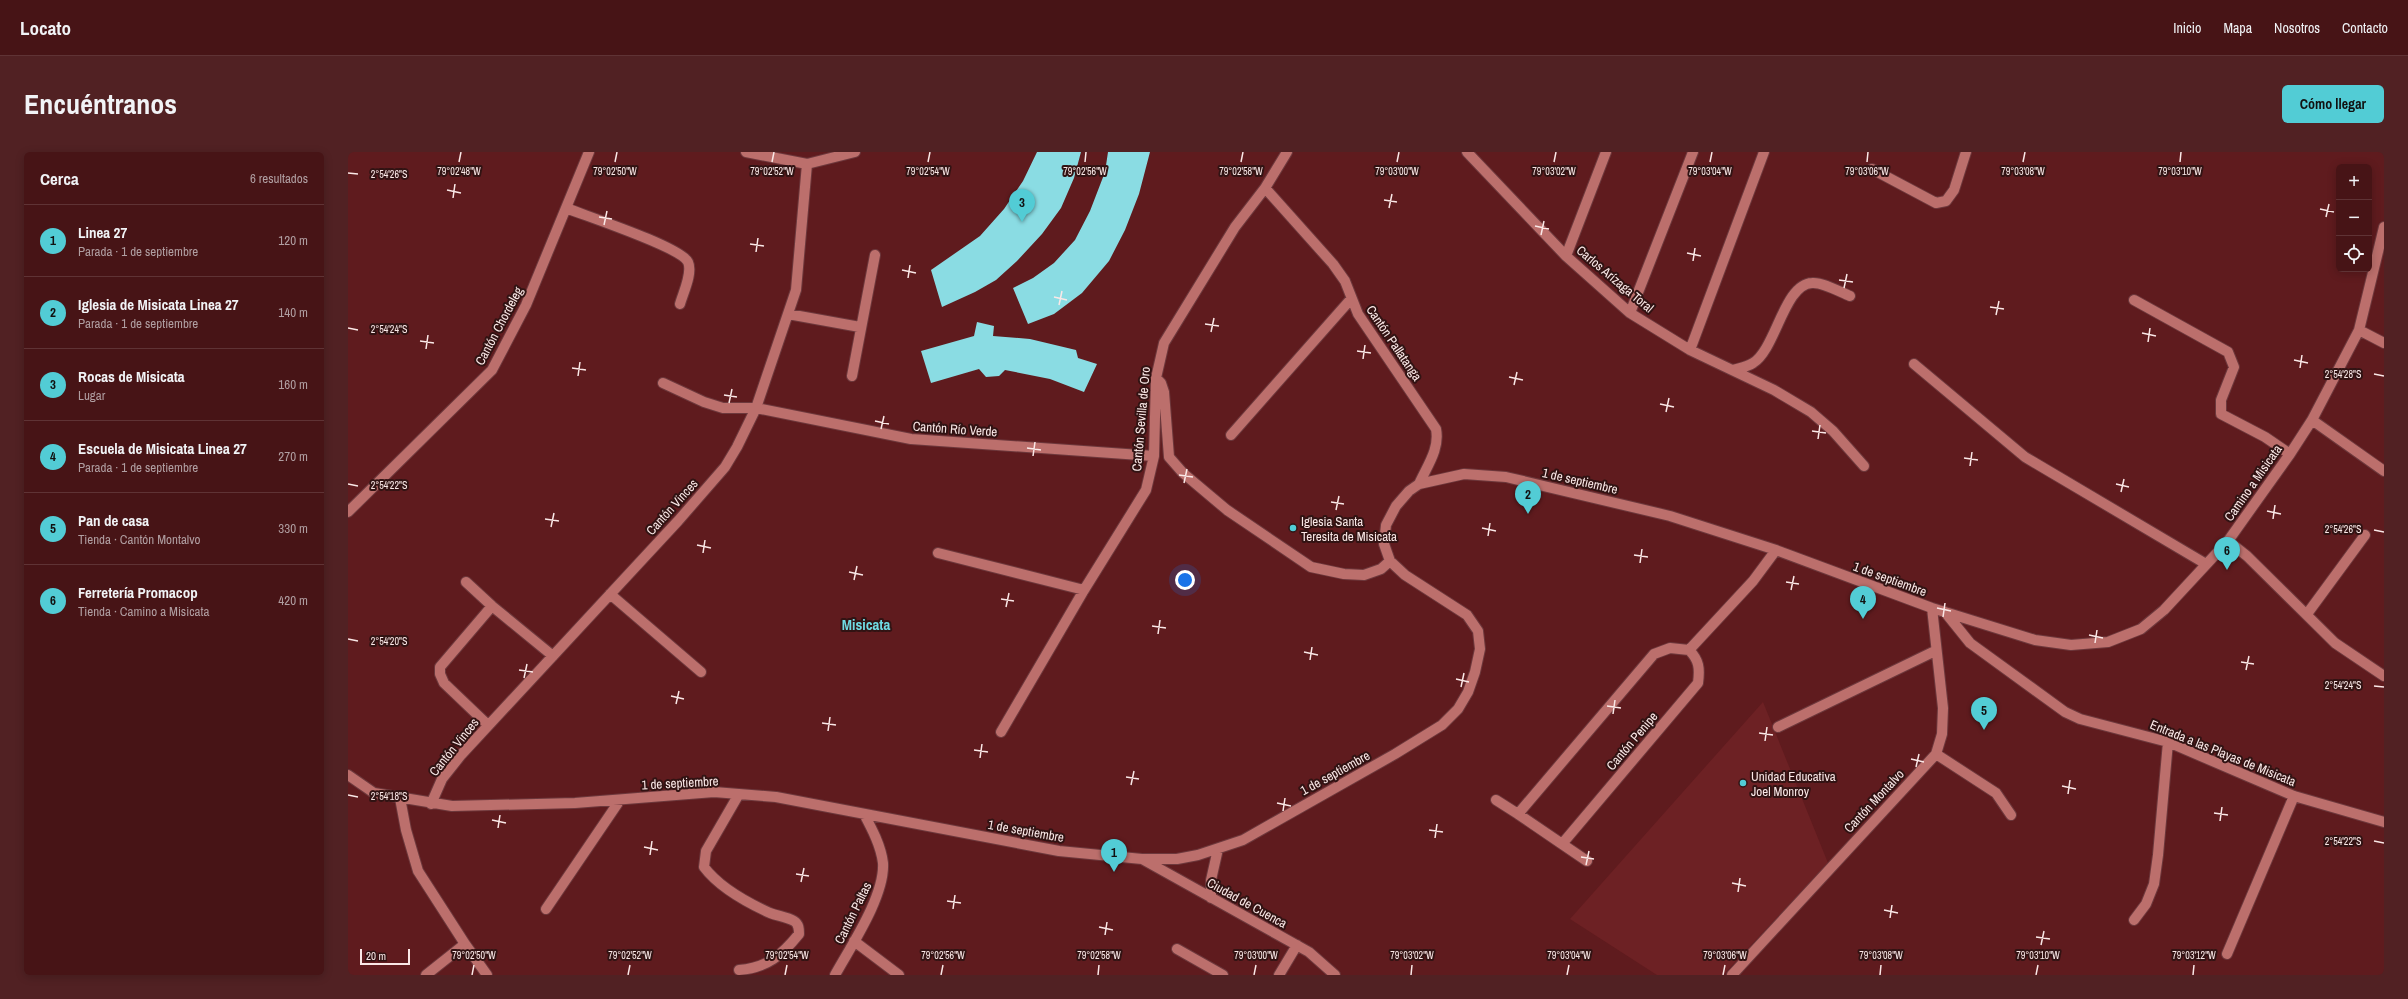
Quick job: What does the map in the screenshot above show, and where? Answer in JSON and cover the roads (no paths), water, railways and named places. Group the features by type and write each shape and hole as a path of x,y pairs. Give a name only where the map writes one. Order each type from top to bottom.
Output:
{"street":[{"name":"Cantón Chordeleg","path":"348,512 492,370 526,305 589,152"},
{"path":"746,152 807,164 855,152"},
{"name":"Cantón Sevilla de Oro","path":"1001,732 1084,590 1146,490 1154,456 1156,378 1164,343 1235,227 1264,188 1287,152"},
{"name":"Carlos Arízaga Toral","path":"1467,152 1566,256 1630,313 1690,350 1774,390 1811,412 1833,431 1864,466"},
{"path":"1566,256 1606,152"},
{"path":"1630,313 1693,152"},
{"path":"1690,350 1764,152"},
{"path":"1872,169 1936,203 1946,201 1954,190 1966,152"},
{"name":"Cantón Vinces","path":"431,804 442,779 488,725 610,594 725,467 756,408 796,290 807,164"},
{"name":"Cantón Pallatanga","path":"1264,188 1333,264 1345,281 1358,314 1436,429 1438,440 1435,451 1419,484"},
{"path":"566,208 668,247 684,256 689,263 690,272 680,304"},
{"name":"Camino a Misicata","path":"1945,612 2014,634 2054,643 2089,644 2108,642 2141,629 2158,615 2228,541 2290,454 2312,420 2359,330 2384,227"},
{"path":"852,376 860,327 875,255"},
{"path":"1733,370 1754,362 1764,352 1792,299 1801,286 1813,283 1850,296"},
{"path":"1231,434 1351,299"},
{"path":"2134,300 2228,352 2234,367 2221,400 2221,414 2265,437 2290,454"},
{"path":"788,314 860,327"},
{"path":"2359,330 2384,343"},
{"path":"1914,364 2024,457 2206,564"},
{"path":"1156,378 1161,383 1164,392 1169,457 1180,470 1227,510 1311,567 1344,574 1364,574 1381,568 1390,561"},
{"name":"Cantón Río Verde","path":"663,383 704,402 723,408 756,408 911,439 1154,456"},
{"path":"2312,420 2384,471"},
{"name":"1 de septiembre","path":"348,775 374,794 431,804 452,806 576,803 714,792 776,797 1059,851 1142,859 1177,859 1218,849 1243,840 1442,725 1458,709 1468,692 1480,649 1478,631 1467,615 1405,575 1390,561 1384,544 1386,525 1396,506 1419,484 1464,474 1506,477 1670,516 1776,550 1945,612"},
{"path":"2307,614 2365,535"},
{"path":"2228,541 2248,556 2335,643 2384,676"},
{"path":"1518,814 1654,654 1670,648 1689,650 1753,581 1776,550"},
{"path":"938,553 1084,590"},
{"path":"466,582 492,606 553,656"},
{"path":"610,594 701,672"},
{"path":"488,725 444,682 440,674 440,667 492,606"},
{"name":"Cantón Montalvo","path":"1732,975 1936,754 1942,734 1943,708 1935,651 1932,608"},
{"name":"Entrada a las Playas de Misicata","path":"1945,612 1970,642 2065,712 2080,720 2168,742 2294,796 2384,822"},
{"name":"Cantón Penipe","path":"1562,844 1698,683 1700,670 1697,658 1689,650"},
{"path":"1778,727 1935,651"},
{"path":"2134,920 2146,904 2154,884 2168,742"},
{"path":"1936,754 1996,793 2011,815"},
{"path":"739,794 706,851 704,867 712,878 770,913 795,921 799,927 799,934 772,962 757,968 739,970"},
{"path":"2227,954 2294,796"},
{"path":"400,798 406,830 418,871 487,975"},
{"path":"546,909 620,800"},
{"path":"1496,800 1587,861"},
{"name":"Cantón Paltas","path":"835,975 882,886 883,862 876,837 864,814"},
{"path":"1211,898 1211,880 1218,849"},
{"name":"Ciudad de Cuenca","path":"1142,859 1309,952 1335,975"},
{"path":"854,941 899,975"},
{"path":"426,975 465,944"},
{"path":"1279,975 1297,945"},
{"path":"1177,949 1223,975"}],"place":[{"name":"Rocas de Misicata","path":"1022,222"},
{"name":"Iglesia de Misicata Linea 27","path":"1528,514"},
{"name":"Iglesia Santa Teresita de Misicata","path":"1293,528"},
{"name":"Ferretería Promacop","path":"2227,570"},
{"name":"Escuela de Misicata Linea 27","path":"1863,619"},
{"name":"Pan de casa","path":"1984,730"},
{"name":"Unidad Educativa Joel Monroy","path":"1743,783"},
{"name":"Linea 27","path":"1114,872"}],"district":[{"name":"Misicata","path":"866,624"}]}
